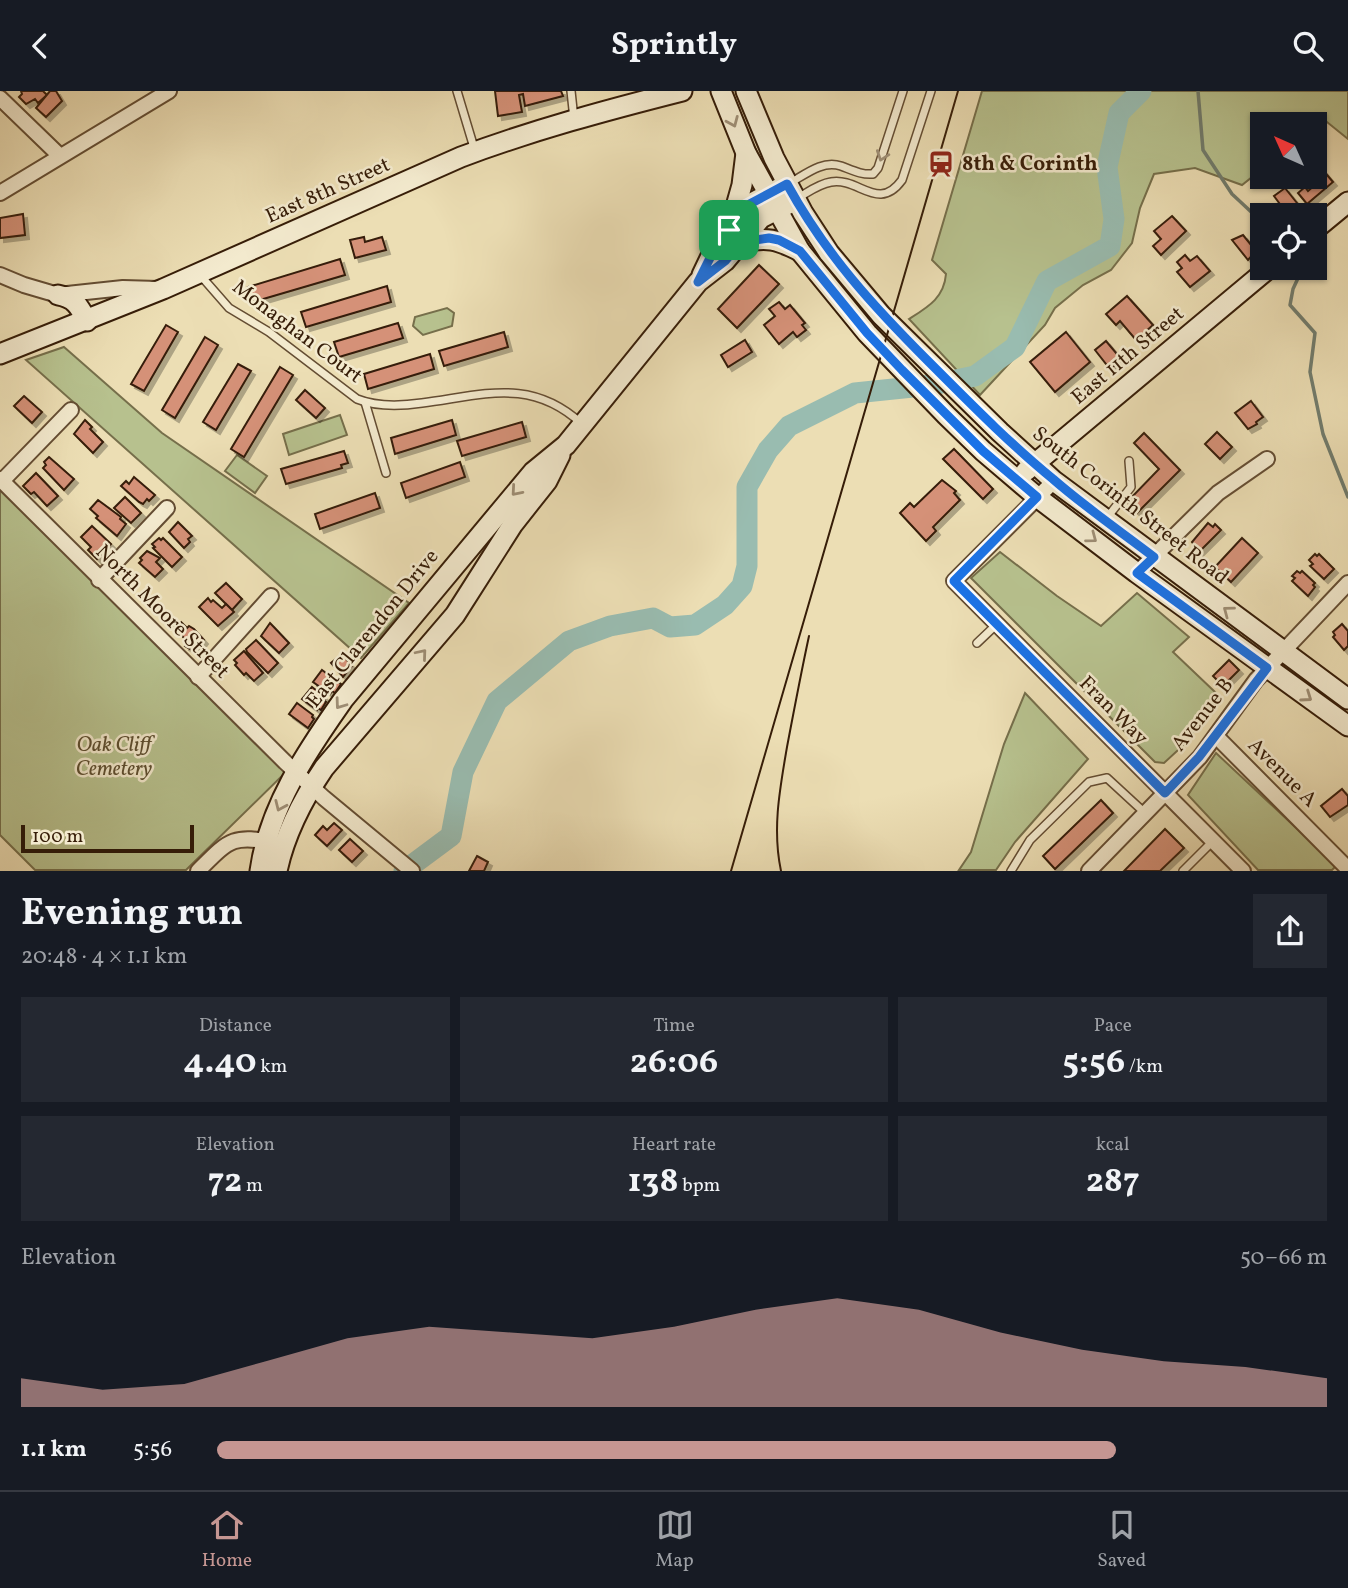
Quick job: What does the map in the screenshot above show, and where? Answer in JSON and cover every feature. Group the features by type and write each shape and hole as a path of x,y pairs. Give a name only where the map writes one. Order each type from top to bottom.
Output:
{"main road":[{"name":"East 8th Street","path":"0,353 78,325 475,152 574,120 682,91"},
{"path":"721,91 747,153 800,251 867,333 946,415 1037,497 1348,726"},
{"name":"South Corinth Street Road","path":"746,91 757,121 791,192 814,232 852,282 930,363 1054,481 1348,699"},
{"path":"747,153 735,236 779,240 800,251"},
{"name":"East Clarendon Drive","path":"277,870 277,811 296,772 323,728 368,668 533,472 566,445 583,425 698,282 714,250 735,236 746,206 772,202 791,192"},
{"path":"1327,219 1348,202"},
{"name":"East 11th Street","path":"1016,479 1255,280"},
{"path":"58,295 78,325"},
{"name":"East Clarendon Drive","path":"260,870 324,768 455,615 513,524 547,481 566,445"},
{"path":"368,668 392,689"}],"street":[{"path":"0,193 169,91"},
{"path":"0,98 60,156"},
{"path":"0,275 58,295 123,288 163,289"},
{"path":"1,480 71,409"},
{"path":"1137,573 1218,493 1267,459"},
{"name":"North Moore Street","path":"1,480 99,580 296,772 412,870"},
{"path":"1037,497 1054,481"},
{"name":"Fran Way","path":"1037,497 954,581 1243,870"},
{"path":"99,580 167,508"},
{"name":"Avenue B","path":"1088,870 1199,757 1267,668 1348,583"},
{"path":"198,677 271,596"},
{"name":"Avenue A","path":"1216,736 1348,869"},
{"path":"198,870 227,843 241,838 276,843"}],"lane":[{"path":"457,91 475,152"},
{"path":"571,91 574,120"},
{"path":"791,192 815,169 831,164 864,175 873,174 878,168 902,91"},
{"path":"791,192 833,181 872,194 884,194 896,189 902,180 931,91"},
{"name":"Monaghan Court","path":"199,273 229,308 269,332 357,399 405,405 509,391 538,396 555,403 583,425"},
{"path":"365,402 386,473"},
{"path":"1105,520 1131,487 1129,461"},
{"path":"977,643 997,624"},
{"path":"1011,870 1030,840 1089,782 1107,778 1145,813"},
{"path":"1183,870 1213,841"},
{"path":"1192,870 1197,857"}],"green space":[{"path":"982,91 1348,91 1348,139 1327,122 1327,112 1250,112 1250,179 1242,185 1195,168 1154,174 1140,208 1132,243 1111,270 1083,285 1055,308 1045,325 980,395 909,319 934,301 945,282 946,274 932,260"},
{"path":"447,308 454,313 452,326 423,335 413,326 415,317"},
{"path":"64,347 162,433 409,603 361,658 26,360"},
{"path":"340,415 347,435 289,455 283,434"},
{"path":"237,455 267,476 255,493 225,471"},
{"name":"Oak Cliff Cemetery","path":"0,480 288,770 186,870 35,870 0,835"},
{"path":"1000,552 1101,626 1137,593 1189,637 1173,652 1215,692 1189,740 1164,763 1155,762 971,578"},
{"path":"1025,693 1088,759 1015,842 996,870 959,870 971,852 1004,744"},
{"path":"1216,753 1335,867 1332,870 1258,870 1188,795"}],"building":[{"path":"21,91 43,91 47,95 38,103 35,99 26,104 19,97"},
{"path":"50,91 56,91 62,101 46,117 36,108"},
{"path":"495,91 561,91 563,96 525,106 523,94 519,95 522,112 498,116"},
{"path":"1327,175 1333,182 1327,187"},
{"path":"1286,189 1297,203 1279,203 1274,196"},
{"path":"1303,189 1325,189 1306,203 1298,193"},
{"path":"23,214 25,235 0,238 0,218"},
{"path":"1172,216 1186,231 1161,255 1153,246 1161,239 1154,231"},
{"path":"1243,235 1250,244 1248,260 1232,240"},
{"path":"364,237 365,242 382,237 386,250 355,258 350,240"},
{"path":"1185,255 1190,261 1197,256 1210,271 1190,287 1177,272 1182,268 1177,262"},
{"path":"340,259 345,275 253,302 248,287"},
{"path":"759,265 779,284 737,328 718,309"},
{"path":"387,286 391,302 306,327 301,312"},
{"path":"1127,296 1153,325 1136,340 1120,321 1116,325 1106,314"},
{"path":"779,302 785,309 790,305 805,323 802,325 806,330 797,337 793,332 779,344 764,325 775,316 769,309"},
{"path":"398,323 403,338 339,357 334,342"},
{"path":"166,325 178,332 144,391 131,384"},
{"path":"504,332 508,347 444,366 439,351"},
{"path":"1066,332 1090,362 1055,392 1030,362"},
{"path":"205,337 218,345 175,418 162,410"},
{"path":"745,340 752,352 728,367 721,355"},
{"path":"1106,341 1122,360 1110,369 1095,350"},
{"path":"430,354 434,369 368,389 364,374"},
{"path":"238,364 251,371 216,430 203,422"},
{"path":"280,367 293,375 244,457 231,449"},
{"path":"305,390 325,408 316,418 296,400"},
{"path":"24,396 42,412 32,423 14,406"},
{"path":"1251,401 1263,417 1248,429 1235,413"},
{"path":"85,420 103,442 93,453 74,434"},
{"path":"452,420 456,435 395,454 391,438"},
{"path":"522,422 526,437 462,456 457,441"},
{"path":"1217,432 1232,447 1220,459 1205,444"},
{"path":"1144,433 1180,470 1137,513 1127,502 1159,469 1134,443"},
{"path":"954,449 993,489 983,499 943,459"},
{"path":"344,451 348,463 341,465 342,468 286,484 281,469"},
{"path":"49,457 74,479 64,490 43,468"},
{"path":"460,462 465,477 406,498 401,483"},
{"path":"36,473 58,496 47,506 34,492 31,494 23,486"},
{"path":"134,477 155,495 143,504 121,486 126,481 129,484"},
{"path":"942,480 956,491 954,493 960,500 933,527 936,531 926,541 900,513 910,503 914,507"},
{"path":"375,493 380,508 320,529 315,514"},
{"path":"125,497 141,513 131,523 114,508"},
{"path":"98,500 126,524 117,536 96,518 98,516 90,509"},
{"path":"178,522 192,536 184,548 169,532"},
{"path":"1208,523 1213,527 1215,524 1221,530 1199,552 1192,542"},
{"path":"92,526 111,544 97,559 88,550 91,547 81,537"},
{"path":"163,538 182,557 172,567 153,548 155,547 152,544"},
{"path":"1242,538 1258,553 1231,582 1215,567"},
{"path":"147,551 160,558 156,562 163,569 155,577 139,563"},
{"path":"1319,554 1334,569 1324,579 1310,566 1313,564 1309,560"},
{"path":"1297,571 1302,571 1315,583 1308,596 1292,581 1295,578 1292,576"},
{"path":"226,583 242,599 232,610 215,593"},
{"path":"208,598 222,608 226,604 234,612 218,626 199,607"},
{"path":"181,622 187,628 189,626 194,629 204,640 195,652 185,646 187,642 175,627"},
{"path":"270,623 289,643 279,653 261,636"},
{"path":"1342,624 1348,631 1348,646 1344,650 1333,637 1333,632"},
{"path":"256,640 278,663 268,673 247,652 246,649"},
{"path":"244,651 263,673 254,681 235,665 237,663 234,660"},
{"path":"342,654 352,666 343,677 331,663"},
{"path":"1229,660 1239,670 1223,686 1213,676"},
{"path":"322,670 341,684 335,693 332,691 330,694 313,682"},
{"path":"312,687 326,698 321,710 302,699"},
{"path":"297,703 313,715 314,719 308,728 289,714"},
{"path":"1342,789 1348,796 1348,805 1330,817 1321,806"},
{"path":"1101,800 1113,813 1055,869 1043,856"},
{"path":"334,823 342,830 327,846 315,835 323,826 327,830"},
{"path":"1165,829 1184,848 1160,871 1124,871"},
{"path":"350,839 363,851 352,862 339,850"},
{"path":"477,856 488,862 484,871 469,871"}],"waterway":[{"path":"404,871 451,836 463,772 497,701 569,641 610,626 653,618 670,627 695,625 725,605 742,586 747,566 747,487 768,450 789,426 855,393 932,385 975,376 1015,347 1047,281 1110,246 1114,219 1107,167 1119,113 1141,91"},
{"path":"1198,91 1203,150 1232,194 1250,211"},
{"path":"1297,280 1290,305 1315,333 1310,372 1323,434 1348,497"}],"tram line":[{"path":"731,871 958,91"},
{"path":"781,871 777,840 780,793 809,636"}],"place":[{"name":"8th & Corinth","path":"941,164"}],"route":[{"path":"787,184 814,232 881,315 1054,481 1154,557 1137,573 1267,668 1199,757 1165,793 954,581 1037,497 983,451 902,370 867,333 800,251 769,238 741,242 725,261 698,282 714,250 729,230 752,201 787,184"}]}
